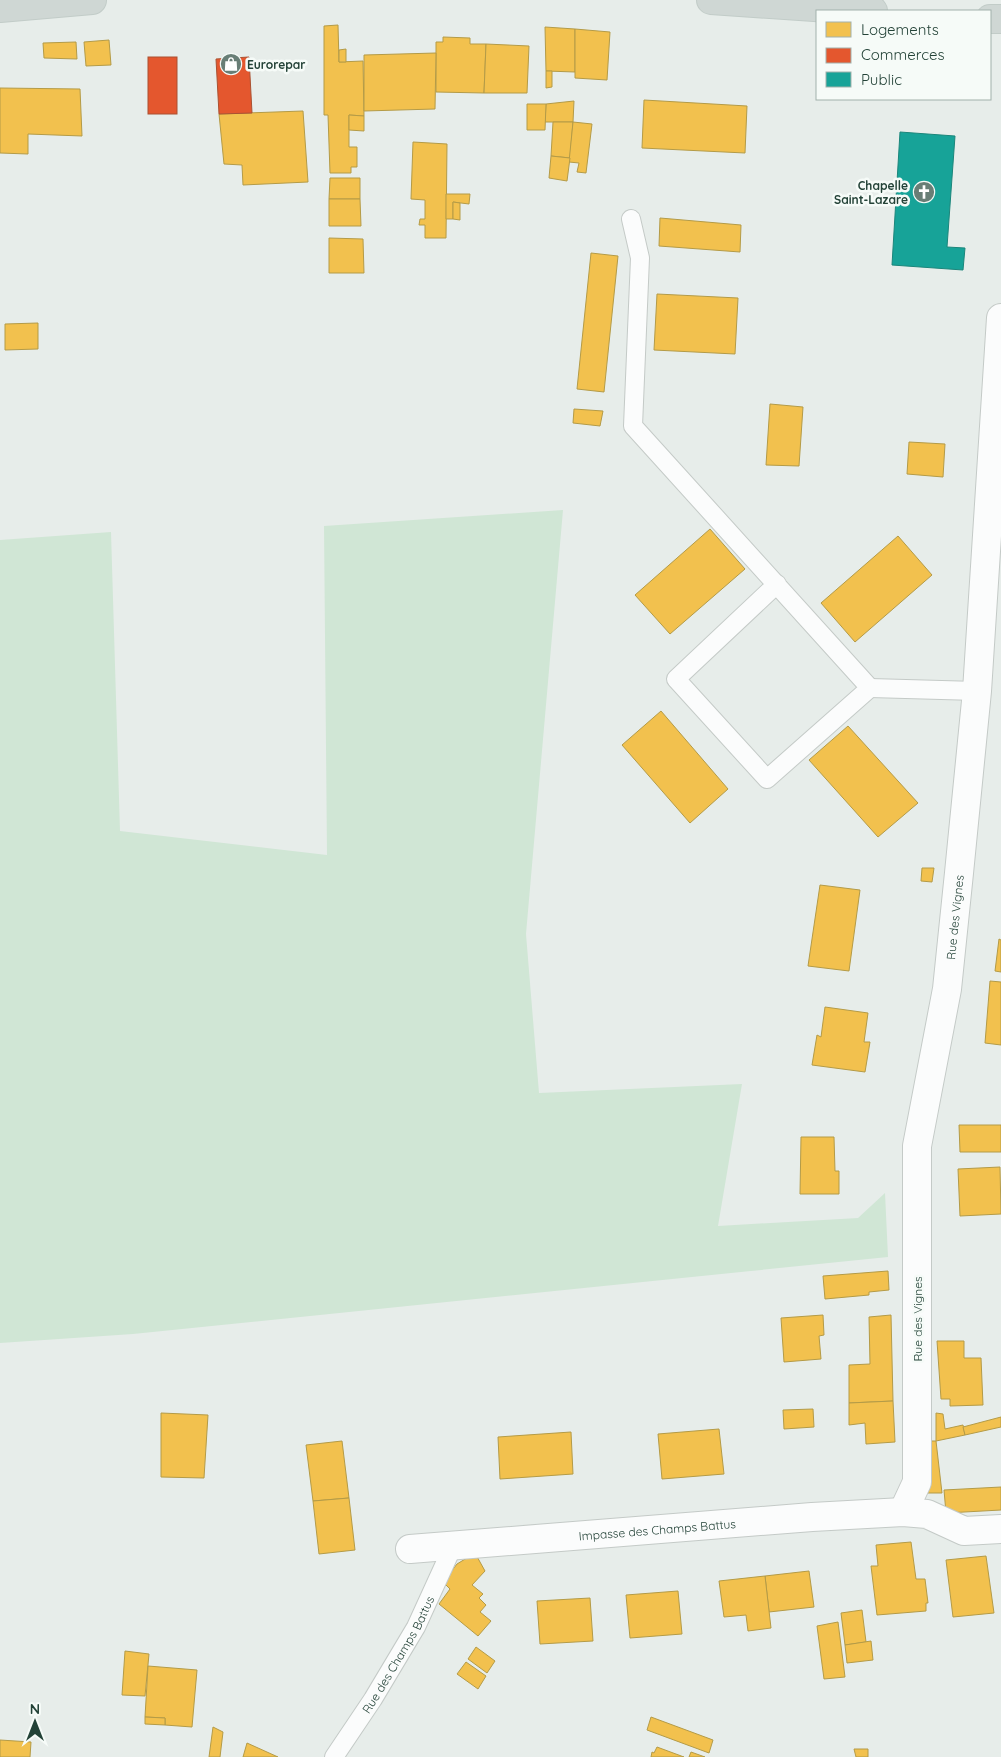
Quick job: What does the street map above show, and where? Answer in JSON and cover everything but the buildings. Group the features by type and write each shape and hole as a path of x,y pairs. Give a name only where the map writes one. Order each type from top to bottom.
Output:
{"main road":[{"path":"0,8 92,0"},
{"path":"711,0 858,10"}],"street":[{"name":"Rue des Vignes","path":"903,1512 917,1482 917,1146 947,989 977,691 1001,318"},
{"name":"Impasse des Champs Battus","path":"410,1549 812,1517 903,1512 927,1514 964,1531 1001,1529"}],"lane":[{"path":"631,219 640,258 633,426 870,688"},
{"path":"777,584 676,680 767,780 870,688 977,691"},
{"name":"Rue des Champs Battus","path":"334,1757 416,1627 453,1546"}],"green space":[{"path":"563,510 526,934 539,1093 742,1084 718,1226 858,1218 885,1193 888,1257 133,1334 0,1343 0,540 111,532 120,831 327,855 324,526"}],"place":[{"name":"Eurorepar","path":"231,64"},
{"name":"Chapelle Saint-Lazare","path":"924,192"}]}
